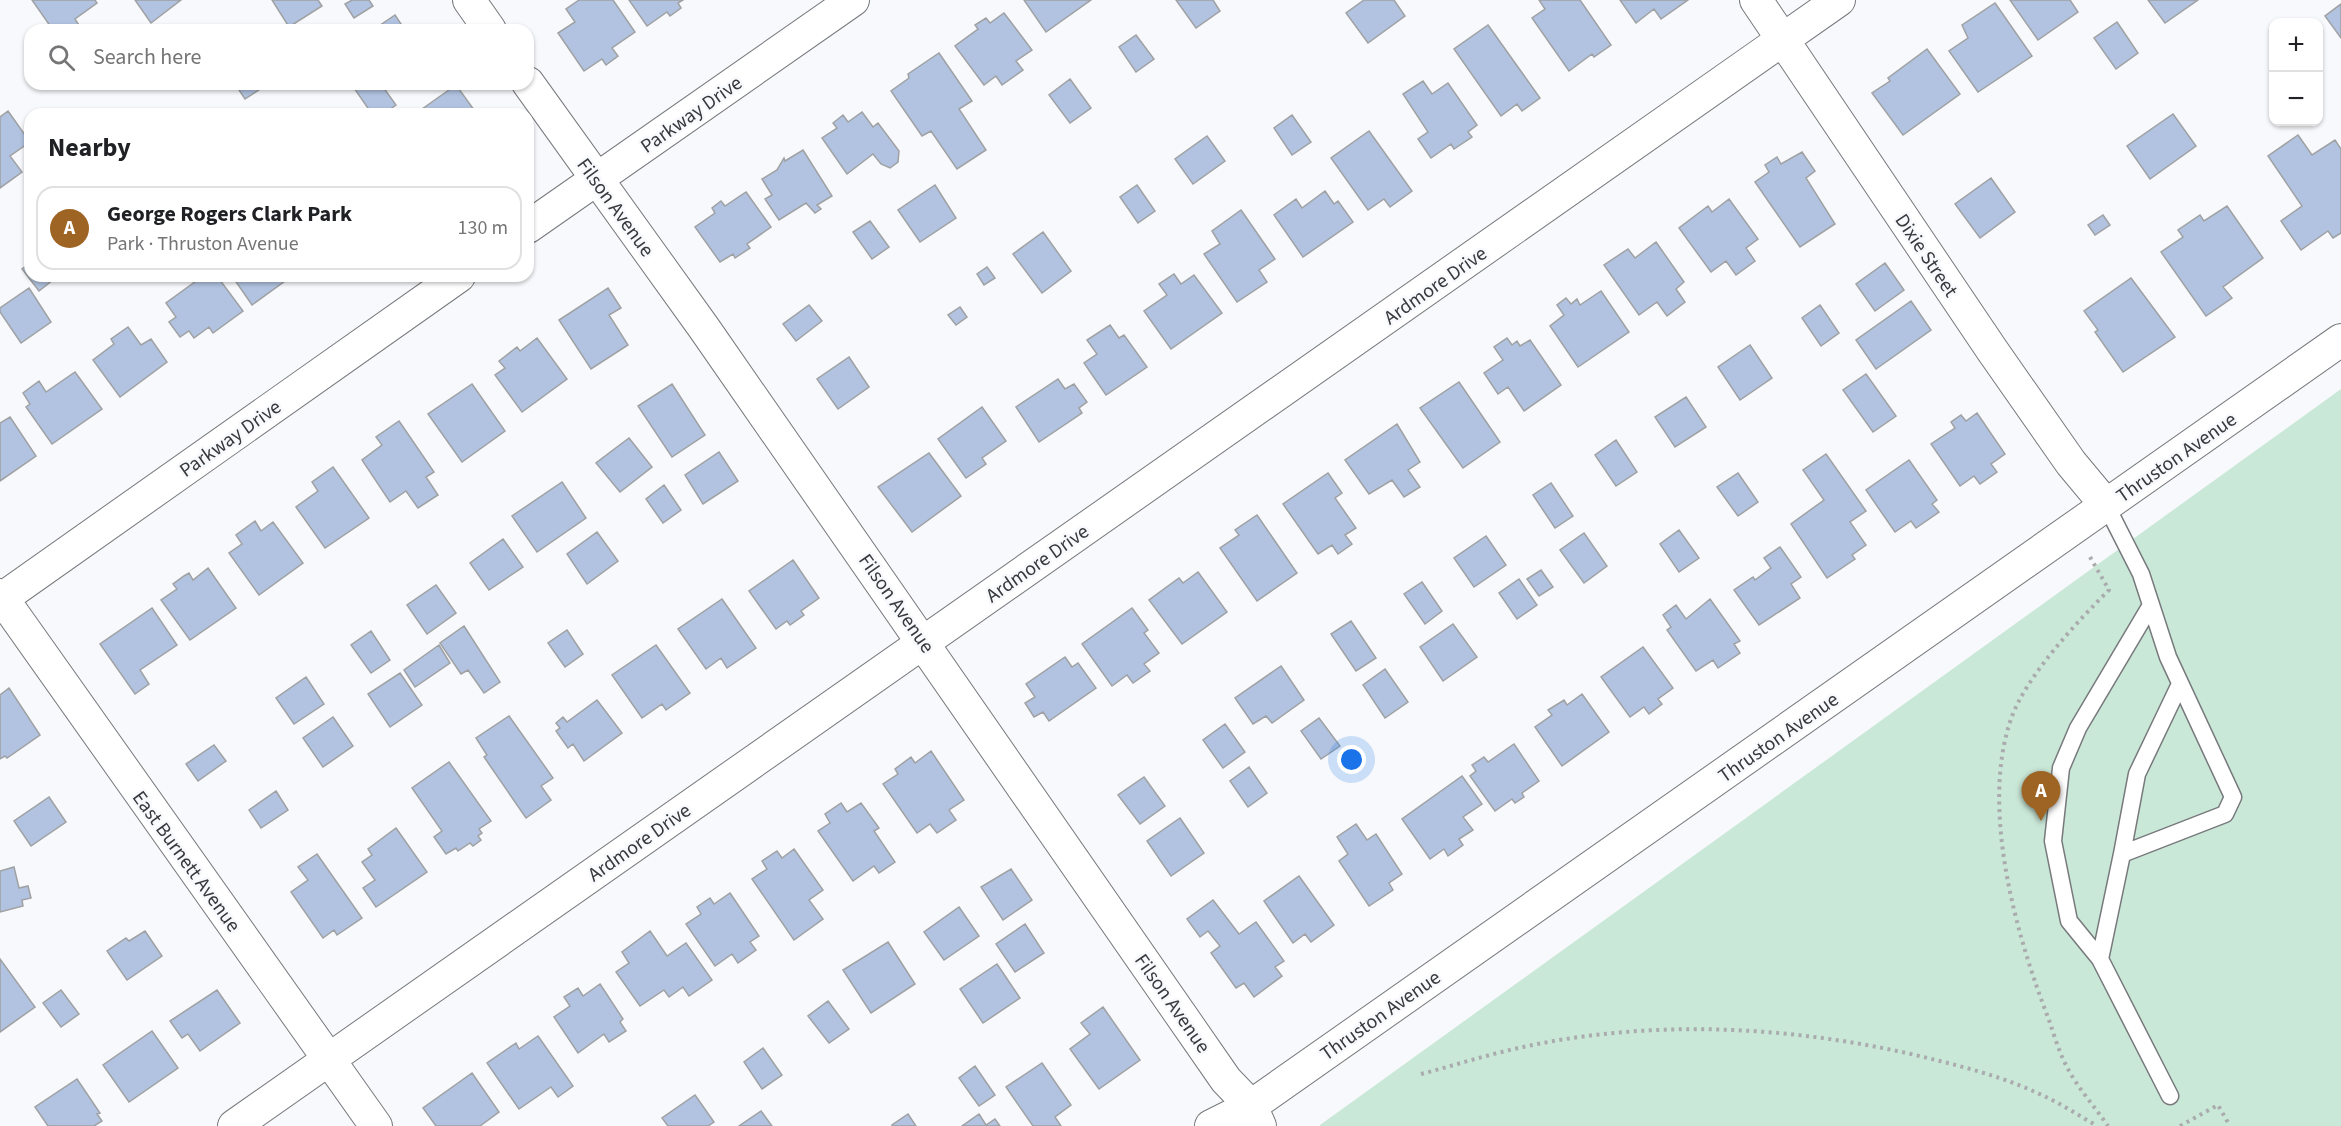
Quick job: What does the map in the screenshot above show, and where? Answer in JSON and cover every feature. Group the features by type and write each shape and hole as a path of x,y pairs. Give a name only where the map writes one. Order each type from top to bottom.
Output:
{"street":[{"path":"469,0 486,24"},
{"name":"Parkway Drive","path":"534,223 853,0"},
{"name":"Dixie Street","path":"1756,0 1992,350 2071,463 2106,505"},
{"name":"Ardmore Drive","path":"234,1126 1839,0"},
{"name":"Filson Avenue","path":"533,90 704,328 1227,1080 1255,1116"},
{"name":"Parkway Drive","path":"1,598 450,282"},
{"name":"Thruston Avenue","path":"1211,1126 1255,1116 2106,505 2341,340"},
{"name":"East Burnett Avenue","path":"1,598 376,1126"}],"lane":[{"path":"2106,505 2141,574 2168,657 2233,797 2225,814 2122,854"},
{"path":"2151,605 2078,728 2061,768 2053,842 2069,921 2100,959 2170,1096"},
{"path":"2100,959 2137,774 2180,684"}],"path":[{"path":"1422,1074 1514,1049 1576,1038 1654,1030 1741,1029 1848,1040 1970,1067 2045,1096 2097,1126"},
{"path":"2180,1126 2218,1105 2230,1126"}],"green space":[{"path":"2341,389 2341,1126 1320,1126 1320,1125"}],"building":[{"path":"32,0 95,0 97,3 75,19 78,24 49,24"},
{"path":"135,0 181,0 151,23"},
{"path":"272,0 318,0 322,6 294,24 287,24"},
{"path":"352,0 369,0 373,6 354,18 345,4"},
{"path":"579,0 613,0 635,32 612,48 618,56 606,65 602,59 584,71 558,33 575,22 566,9"},
{"path":"629,0 683,0 678,3 681,8 670,16 667,12 647,26"},
{"path":"1024,0 1091,0 1046,32"},
{"path":"1176,0 1213,0 1220,11 1196,28"},
{"path":"1364,0 1394,0 1405,16 1368,43 1346,13"},
{"path":"1539,0 1580,0 1611,45 1594,57 1592,54 1569,71 1532,18 1545,9"},
{"path":"1620,0 1688,0 1661,19 1654,9 1636,23"},
{"path":"2010,0 2070,0 2078,12 2038,40"},
{"path":"2148,0 2198,0 2165,23"},
{"path":"1995,3 2032,56 1978,92 1949,51 1968,38 1962,25"},
{"path":"2341,4 2341,38 2325,16"},
{"path":"1004,13 1032,50 1016,61 1023,70 1002,85 996,76 984,85 955,46 978,29 975,25 986,18 990,23"},
{"path":"395,15 401,24 382,24"},
{"path":"2117,22 2138,53 2116,69 2094,38"},
{"path":"1488,25 1540,98 1522,111 1517,104 1501,116 1454,49"},
{"path":"1136,35 1154,59 1136,72 1119,47"},
{"path":"1927,49 1960,94 1903,135 1872,93 1890,81 1888,78"},
{"path":"939,53 972,101 959,109 986,150 957,169 931,131 922,136 891,91 909,78 908,74"},
{"path":"1070,79 1091,108 1070,123 1049,95"},
{"path":"1423,81 1432,94 1448,83 1477,125 1468,132 1472,137 1454,149 1451,144 1431,158 1418,139 1428,132 1403,94"},
{"path":"239,90 259,90 245,99"},
{"path":"355,90 385,90 396,105 392,108 368,108"},
{"path":"449,90 460,90 473,108 423,108"},
{"path":"8,111 24,134 24,146 10,156 22,172 0,188 0,117"},
{"path":"862,112 873,127 878,123 899,151 898,162 890,168 881,164 873,154 847,174 822,138 837,128 833,123 843,115 848,122"},
{"path":"2173,114 2196,146 2150,179 2127,146"},
{"path":"1292,115 1311,142 1292,155 1274,128"},
{"path":"1369,131 1412,191 1390,207 1384,199 1368,210 1331,158"},
{"path":"2298,135 2312,155 2335,140 2341,149 2341,233 2333,238 2328,231 2301,250 2281,221 2302,206 2268,156"},
{"path":"1207,136 1225,161 1193,184 1175,159"},
{"path":"803,150 832,196 817,205 821,209 815,213 806,203 779,220 765,199 772,195 762,179 777,170 784,158 785,161"},
{"path":"1802,152 1815,171 1806,178 1835,224 1800,247 1755,182 1769,172 1765,165 1777,157 1781,164"},
{"path":"1991,178 2015,212 1980,238 1955,204"},
{"path":"935,185 956,218 920,242 898,210"},
{"path":"1137,185 1155,211 1138,223 1120,197"},
{"path":"1325,191 1334,204 1338,201 1353,222 1303,257 1274,215 1296,199 1302,208"},
{"path":"746,192 771,227 747,244 750,248 735,258 733,254 720,262 695,227 715,213 712,208 721,201 725,206"},
{"path":"1729,199 1758,239 1746,248 1755,261 1736,275 1726,261 1711,272 1679,228 1708,206 1712,212"},
{"path":"2227,206 2263,258 2223,287 2232,298 2206,316 2161,252 2183,237 2178,230 2200,215 2204,221"},
{"path":"1241,210 1275,259 1259,270 1267,282 1237,302 1204,254 1220,244 1212,231"},
{"path":"2103,215 2110,225 2095,235 2088,225"},
{"path":"870,221 889,247 872,259 853,232"},
{"path":"1043,232 1071,271 1042,293 1013,254"},
{"path":"1656,242 1684,282 1676,289 1685,302 1667,316 1657,302 1639,315 1604,265 1628,249 1635,258"},
{"path":"1885,263 1904,290 1875,311 1856,284"},
{"path":"987,267 995,278 984,285 977,274"},
{"path":"1174,274 1181,284 1194,275 1222,313 1171,349 1144,311 1167,295 1159,284"},
{"path":"2131,278 2175,337 2123,372 2095,332 2098,330 2084,311"},
{"path":"32,282 50,282 39,291"},
{"path":"195,282 221,282 243,311 213,333 209,327 194,338 189,331 180,337 169,322 176,317 166,303"},
{"path":"236,282 284,282 252,305"},
{"path":"29,288 51,322 21,343 0,312 0,308"},
{"path":"608,288 621,308 609,315 628,345 591,369 559,320"},
{"path":"1601,291 1629,332 1578,367 1550,326 1564,315 1557,305 1566,298 1571,304 1577,299 1580,305"},
{"path":"1911,301 1931,330 1876,369 1856,340"},
{"path":"809,305 822,321 796,341 783,324"},
{"path":"1820,305 1839,333 1821,346 1802,318"},
{"path":"960,307 967,317 956,325 948,315"},
{"path":"1110,325 1119,338 1124,335 1147,367 1106,395 1084,363 1097,354 1087,340"},
{"path":"128,327 141,345 151,339 167,362 120,397 93,360 114,344 111,339"},
{"path":"537,338 567,379 522,412 495,375 505,368 499,361 517,347 520,351"},
{"path":"1507,338 1512,345 1517,341 1520,346 1530,340 1561,385 1524,411 1508,387 1498,394 1484,373 1503,360 1494,347"},
{"path":"1750,345 1772,378 1740,400 1718,367"},
{"path":"849,357 869,387 838,409 817,379"},
{"path":"75,372 102,409 52,444 26,407 30,404 23,393 39,381 46,392"},
{"path":"1866,374 1896,416 1873,432 1843,390"},
{"path":"1058,379 1065,389 1074,384 1087,402 1079,408 1082,413 1039,442 1016,407"},
{"path":"1459,382 1500,442 1463,468 1420,408"},
{"path":"472,384 505,431 462,462 428,414"},
{"path":"672,384 705,435 672,457 638,406"},
{"path":"1686,397 1706,427 1675,447 1655,417"},
{"path":"982,407 1006,441 982,458 986,464 966,478 938,439"},
{"path":"1977,413 2005,454 1991,464 1997,472 1980,484 1974,476 1960,486 1931,444 1955,428 1951,422 1961,415 1966,421"},
{"path":"10,417 36,456 0,481 0,423"},
{"path":"399,421 434,472 426,477 438,495 418,508 406,491 390,502 362,460 382,445 376,437"},
{"path":"1397,424 1420,462 1408,470 1420,487 1404,497 1392,480 1369,494 1345,460"},
{"path":"629,438 652,467 620,492 596,463"},
{"path":"1616,440 1637,472 1616,486 1595,455"},
{"path":"719,452 738,481 703,504 685,475"},
{"path":"929,453 961,496 912,532 878,487"},
{"path":"1826,454 1866,511 1850,522 1866,545 1852,555 1855,559 1827,578 1791,524 1824,500 1803,470"},
{"path":"1909,460 1937,500 1932,504 1939,512 1916,528 1911,521 1895,532 1866,490"},
{"path":"333,467 369,518 325,548 296,507 318,491 312,482"},
{"path":"1328,473 1342,493 1335,498 1356,528 1345,535 1352,544 1338,554 1332,545 1318,554 1283,504"},
{"path":"1738,473 1758,502 1738,516 1717,487"},
{"path":"562,482 586,518 537,552 512,516"},
{"path":"1551,483 1573,516 1555,528 1533,495"},
{"path":"664,485 681,510 663,523 646,499"},
{"path":"1257,515 1297,573 1257,601 1220,548 1239,535 1235,530"},
{"path":"255,521 261,531 273,522 303,563 259,595 229,553 242,544 236,535"},
{"path":"1679,530 1699,558 1679,572 1660,544"},
{"path":"597,532 618,561 587,584 567,554"},
{"path":"1584,533 1607,566 1584,583 1560,550"},
{"path":"1486,536 1506,565 1474,587 1454,558"},
{"path":"503,539 523,567 489,590 470,563"},
{"path":"1780,547 1801,577 1791,584 1800,598 1759,625 1734,590 1753,577 1755,580 1771,568 1764,558"},
{"path":"793,560 819,598 801,611 804,615 790,625 787,621 776,629 749,591"},
{"path":"208,568 236,608 190,640 161,600 177,589 173,584 184,576 189,573 193,580"},
{"path":"1541,570 1553,587 1539,596 1527,579"},
{"path":"1198,572 1227,612 1182,644 1149,600 1179,578 1183,583"},
{"path":"1519,579 1537,605 1517,619 1499,593"},
{"path":"1422,582 1442,611 1425,624 1404,594"},
{"path":"436,585 456,613 427,634 407,605"},
{"path":"722,599 756,648 727,668 721,658 706,669 678,629"},
{"path":"1710,599 1740,641 1734,644 1740,653 1718,668 1713,660 1696,671 1667,630 1671,627 1663,615 1676,605 1686,619"},
{"path":"152,608 177,645 140,670 149,684 135,694 100,644"},
{"path":"1132,608 1148,630 1144,633 1159,653 1144,664 1150,671 1133,683 1127,675 1112,686 1082,644"},
{"path":"1351,621 1376,658 1356,671 1331,634"},
{"path":"1453,624 1477,657 1443,681 1420,647"},
{"path":"464,626 500,682 484,693 468,670 461,674 440,643"},
{"path":"567,630 583,654 565,667 548,643"},
{"path":"371,631 390,660 371,673 351,645"},
{"path":"439,645 450,663 415,687 404,670"},
{"path":"656,645 690,693 666,710 662,704 642,718 612,675"},
{"path":"1643,647 1673,688 1658,699 1662,704 1649,714 1644,707 1630,717 1601,677"},
{"path":"1065,657 1072,667 1078,663 1096,688 1049,721 1043,712 1034,717 1025,703 1035,697 1026,684"},
{"path":"1281,666 1304,700 1272,723 1266,716 1253,724 1235,698"},
{"path":"1385,669 1408,702 1385,718 1363,685"},
{"path":"400,673 422,705 390,727 368,694"},
{"path":"306,677 324,704 294,724 276,698"},
{"path":"9,688 40,735 7,758 5,756 0,759 0,695"},
{"path":"1582,694 1609,732 1562,766 1535,727 1552,715 1548,710 1564,700 1567,705"},
{"path":"597,700 622,733 584,761 573,744 568,748 556,731 560,728 556,723 563,717 567,722"},
{"path":"509,716 553,778 541,786 551,800 526,818 484,757 487,755 476,738"},
{"path":"333,717 353,746 323,767 303,738"},
{"path":"1319,718 1340,746 1321,759 1301,731"},
{"path":"1225,724 1245,752 1223,768 1203,740"},
{"path":"1514,744 1539,781 1522,793 1524,797 1515,803 1512,799 1495,811 1470,776 1476,771 1472,765 1484,757 1488,762"},
{"path":"214,745 226,761 198,781 186,764"},
{"path":"931,751 964,800 949,810 956,820 937,833 930,824 917,833 883,784 898,774 895,769 911,757 915,763"},
{"path":"449,762 491,821 479,829 482,833 478,836 481,840 473,846 470,843 458,851 456,848 446,854 434,837 442,831 412,788"},
{"path":"1249,767 1267,793 1248,807 1230,781"},
{"path":"1462,776 1482,804 1463,817 1473,830 1459,839 1463,845 1448,856 1444,849 1430,859 1402,819"},
{"path":"1144,777 1165,806 1140,824 1118,795"},
{"path":"276,791 288,810 261,828 249,810"},
{"path":"49,797 66,822 31,846 14,821"},
{"path":"841,803 847,812 861,803 879,828 874,831 895,862 879,873 874,866 853,881 818,831 830,823 825,814"},
{"path":"1180,818 1204,853 1171,876 1147,841"},
{"path":"1356,824 1367,840 1376,834 1402,874 1389,883 1393,890 1369,906 1339,861 1348,854 1337,837"},
{"path":"396,828 427,872 376,907 363,888 375,880 362,862 372,855 368,849"},
{"path":"794,849 823,890 809,900 823,919 794,940 752,879 767,869 762,861 777,851 782,858"},
{"path":"317,854 362,918 337,935 334,930 323,938 291,892 308,880 298,867"},
{"path":"14,867 19,888 28,886 31,898 22,900 23,906 0,912 0,871"},
{"path":"1011,869 1032,900 1003,920 981,887"},
{"path":"1299,876 1334,925 1311,942 1305,934 1293,943 1264,901"},
{"path":"730,893 759,936 750,942 756,950 738,963 732,954 715,966 686,924 701,914 697,907 710,898 714,904"},
{"path":"1213,900 1239,934 1256,922 1284,961 1275,967 1282,976 1254,997 1244,983 1236,988 1211,953 1220,946 1208,931 1200,937 1187,919"},
{"path":"959,907 979,936 944,960 924,932"},
{"path":"1025,924 1044,953 1015,972 996,944"},
{"path":"145,931 162,956 127,980 107,951 126,938 129,941"},
{"path":"650,931 667,956 686,943 712,980 689,996 683,987 669,997 664,990 640,1006 616,972 629,963 622,952"},
{"path":"888,942 915,984 871,1013 843,970"},
{"path":"0,959 35,1007 0,1032"},
{"path":"997,964 1020,998 983,1023 960,989"},
{"path":"600,984 623,1019 620,1022 626,1031 609,1042 604,1034 578,1053 554,1017 570,1006 564,997 578,988 583,996"},
{"path":"61,990 79,1014 61,1027 43,1003"},
{"path":"217,990 240,1023 200,1051 188,1034 182,1038 170,1021"},
{"path":"828,1001 849,1029 829,1043 808,1016"},
{"path":"1103,1007 1140,1060 1099,1089 1070,1049 1090,1034 1081,1023"},
{"path":"152,1031 178,1068 129,1102 103,1065"},
{"path":"538,1036 573,1086 558,1097 551,1087 519,1109 487,1063 516,1043 519,1049"},
{"path":"763,1048 782,1075 762,1089 744,1062"},
{"path":"1042,1063 1071,1105 1055,1117 1061,1126 1033,1126 1006,1087"},
{"path":"975,1066 995,1095 979,1106 959,1078"},
{"path":"472,1073 499,1112 480,1126 436,1126 423,1108"},
{"path":"77,1079 100,1113 97,1114 102,1121 94,1126 48,1126 35,1107"},
{"path":"695,1095 714,1122 708,1126 668,1126 662,1118"},
{"path":"761,1111 772,1126 739,1126"},
{"path":"908,1114 916,1126 892,1126 892,1125"},
{"path":"979,1114 986,1125 995,1119 1000,1126 962,1126"}],"place":[{"name":"George Rogers Clark Park","path":"2041,821"}]}
